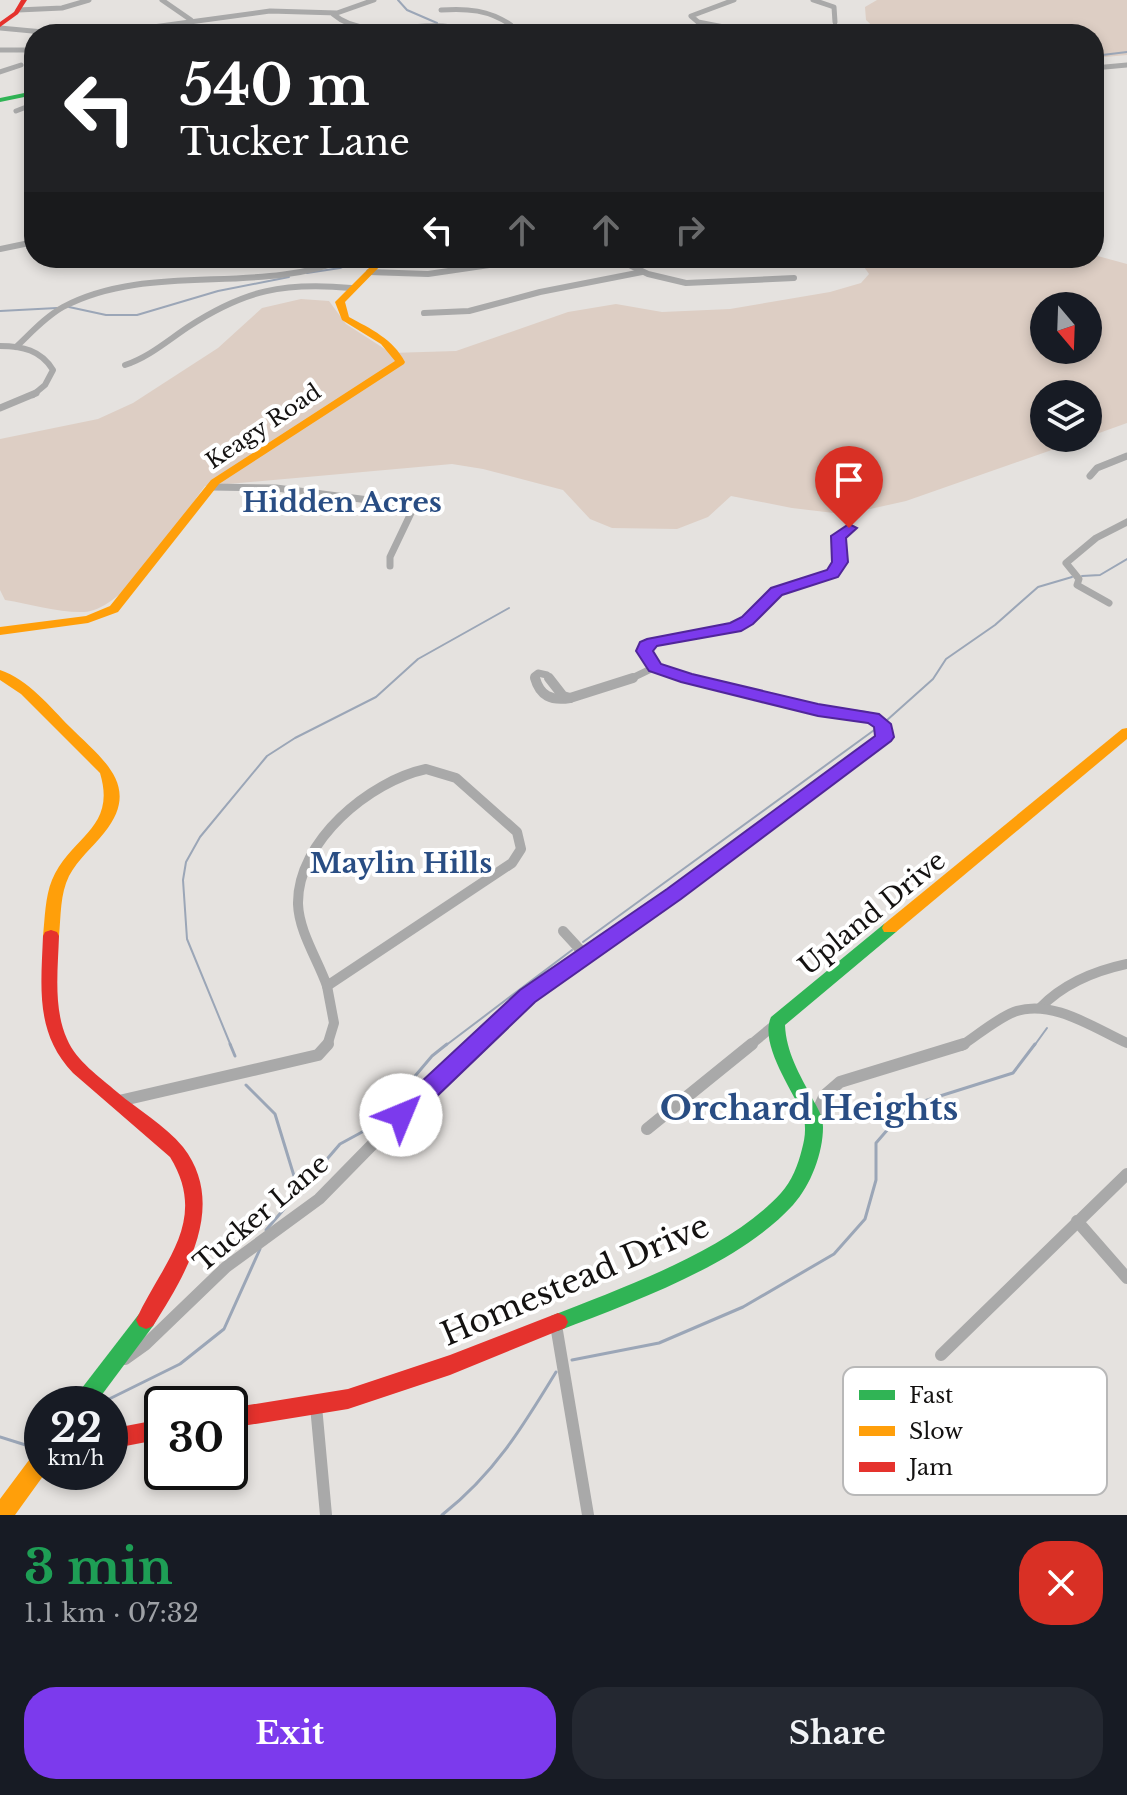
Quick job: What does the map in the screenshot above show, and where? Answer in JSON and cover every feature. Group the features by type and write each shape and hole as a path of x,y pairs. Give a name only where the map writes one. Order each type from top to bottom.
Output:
{"street":[{"path":"0,10 21,5 62,8 89,0"},
{"path":"162,0 191,20"},
{"path":"163,24 270,11 333,14 374,0"},
{"path":"708,24 698,22 691,16 734,0"},
{"path":"813,0 834,7 835,22"},
{"path":"0,27 21,5"},
{"path":"441,10 466,9 490,13 509,24"},
{"path":"333,14 339,21 350,24"},
{"path":"0,27 24,30"},
{"path":"0,50 24,50"},
{"path":"0,72 21,65"},
{"path":"1104,67 1127,65"},
{"path":"0,100 24,95"},
{"path":"16,111 24,108"},
{"path":"0,249 24,244"},
{"path":"16,347 60,309 104,292 139,286 256,277 311,268"},
{"path":"125,365 142,359 223,304 249,292 296,284 351,288 373,268"},
{"path":"369,272 428,274 469,268"},
{"path":"634,268 693,283 794,278"},
{"path":"424,313 469,311 540,292 642,272"},
{"name":"Keagy Road","path":"0,631 88,619 114,609 211,487 400,362 396,351 387,343 345,318 340,302 351,288"},
{"path":"0,346 16,347 43,356 52,366 53,374 33,394 0,408"},
{"path":"1090,476 1102,465 1127,456"},
{"path":"211,487 276,488 407,505 411,513 390,557 390,566"},
{"path":"1109,603 1077,585 1079,579 1066,563 1096,538 1127,522"},
{"path":"572,699 655,667 644,651 649,643 735,627 747,620 777,591 832,574 840,562 838,536 849,528"},
{"name":"Tucker Lane","path":"108,1369 146,1344 226,1267 319,1199 510,1011 885,737 882,724 866,716 807,708 700,682 655,667"},
{"path":"0,674 26,691 106,771 114,786 114,803 107,821 70,861 56,891 53,1025 65,1050 186,1164 192,1178 196,1204 188,1240 173,1276 95,1386"},
{"name":"Upland Drive","path":"647,1129 1127,732"},
{"path":"119,1101 318,1055 330,1043 335,1029 327,986 300,918 299,882 315,851 361,796 398,775 418,770 434,770 456,778 517,832 521,849 512,863 327,986"},
{"path":"563,931 585,955"},
{"path":"1040,1008 1046,1000 1073,983 1127,964"},
{"path":"814,1120 825,1095 840,1082 957,1048 1012,1013 1040,1008 1074,1019 1127,1043"},
{"path":"777,1022 776,1040 814,1120"},
{"name":"Homestead Drive","path":"248,1415 316,1406 450,1365 556,1325 659,1281 754,1230 781,1206 800,1179 808,1160 814,1120"},
{"path":"941,1355 1127,1174"},
{"path":"1077,1221 1127,1278"},
{"path":"556,1325 588,1515"},
{"path":"316,1406 326,1515"},
{"path":"2,1515 24,1484"}],"shaded area":[{"path":"877,0 1127,0 1127,55 1104,57 1104,24 870,24 866,20 865,7"},
{"path":"1104,258 1127,264 1127,423 1102,432 1102,380 1030,380 1030,452 1046,452 906,501 870,509 834,513 731,496 708,517 677,529 612,528 590,519 563,490 452,464 205,486 135,580 101,607 84,612 55,610 5,600 0,590 0,439 98,419 133,403 218,348 262,308 301,299 329,301 346,324 391,353 456,351 568,312 616,304 662,312 730,309 830,292 861,283 869,274 865,268 1104,268"}],"waterway":[{"path":"398,0 407,10 437,23"},
{"path":"1104,55 1127,52"},
{"path":"307,273 340,268"},
{"path":"69,307 106,315 137,315 218,291 289,277"},
{"path":"0,311 57,308"},
{"path":"1082,576 1100,575 1127,559"},
{"path":"886,721 933,679 946,659 995,625 1038,587 1072,577"},
{"path":"231,1046 187,939 183,880 186,862 200,837 267,756 295,738 376,697 418,659 509,608"},
{"path":"583,942 877,728"},
{"path":"445,1046 572,950"},
{"path":"1034,1046 1047,1028"},
{"path":"230,1044 235,1056"},
{"path":"266,1230 340,1144 386,1119 399,1095 432,1056 447,1044"},
{"path":"921,1102 1013,1073 1035,1044"},
{"path":"246,1085 275,1114 298,1189"},
{"path":"572,1360 659,1343 743,1307 834,1254 865,1219 876,1180 876,1143 907,1107"},
{"path":"128,1390 180,1364 224,1329 260,1249"},
{"path":"442,1515 492,1467 556,1372"},
{"path":"0,1437 24,1444"}],"traffic: fast":[{"path":"0,100 24,95"},
{"path":"558,1322 648,1285 713,1253 743,1236 788,1198 807,1163 814,1124 782,1053 777,1022 890,928"},
{"path":"96,1386 146,1320"}],"traffic: slow":[{"path":"0,631 88,619 114,609 215,482 400,362 384,342 345,318 340,302 374,268"},
{"path":"0,674 26,691 106,771 112,789 112,804 107,817 68,864 60,879 51,936"},
{"path":"890,928 1127,732"},
{"path":"2,1515 24,1484"}],"traffic: jam":[{"path":"0,25 16,13 24,0"},
{"path":"51,936 50,1001 54,1027 62,1047 86,1075 160,1136 176,1152 189,1172 194,1193 188,1238 169,1282 146,1320"},
{"path":"248,1415 348,1399 450,1365 558,1322"},
{"path":"128,1436 144,1432"}],"district":[{"name":"Hidden Acres","path":"342,502"},
{"name":"Maylin Hills","path":"401,863"},
{"name":"Orchard Heights","path":"809,1108"}],"route":[{"path":"401,1115 528,996 674,894 882,741 885,729 873,718 807,708 769,696 687,679 655,667 644,651 646,645 652,642 735,627 747,620 777,591 791,584 832,574 840,562 838,536 849,528"}]}
